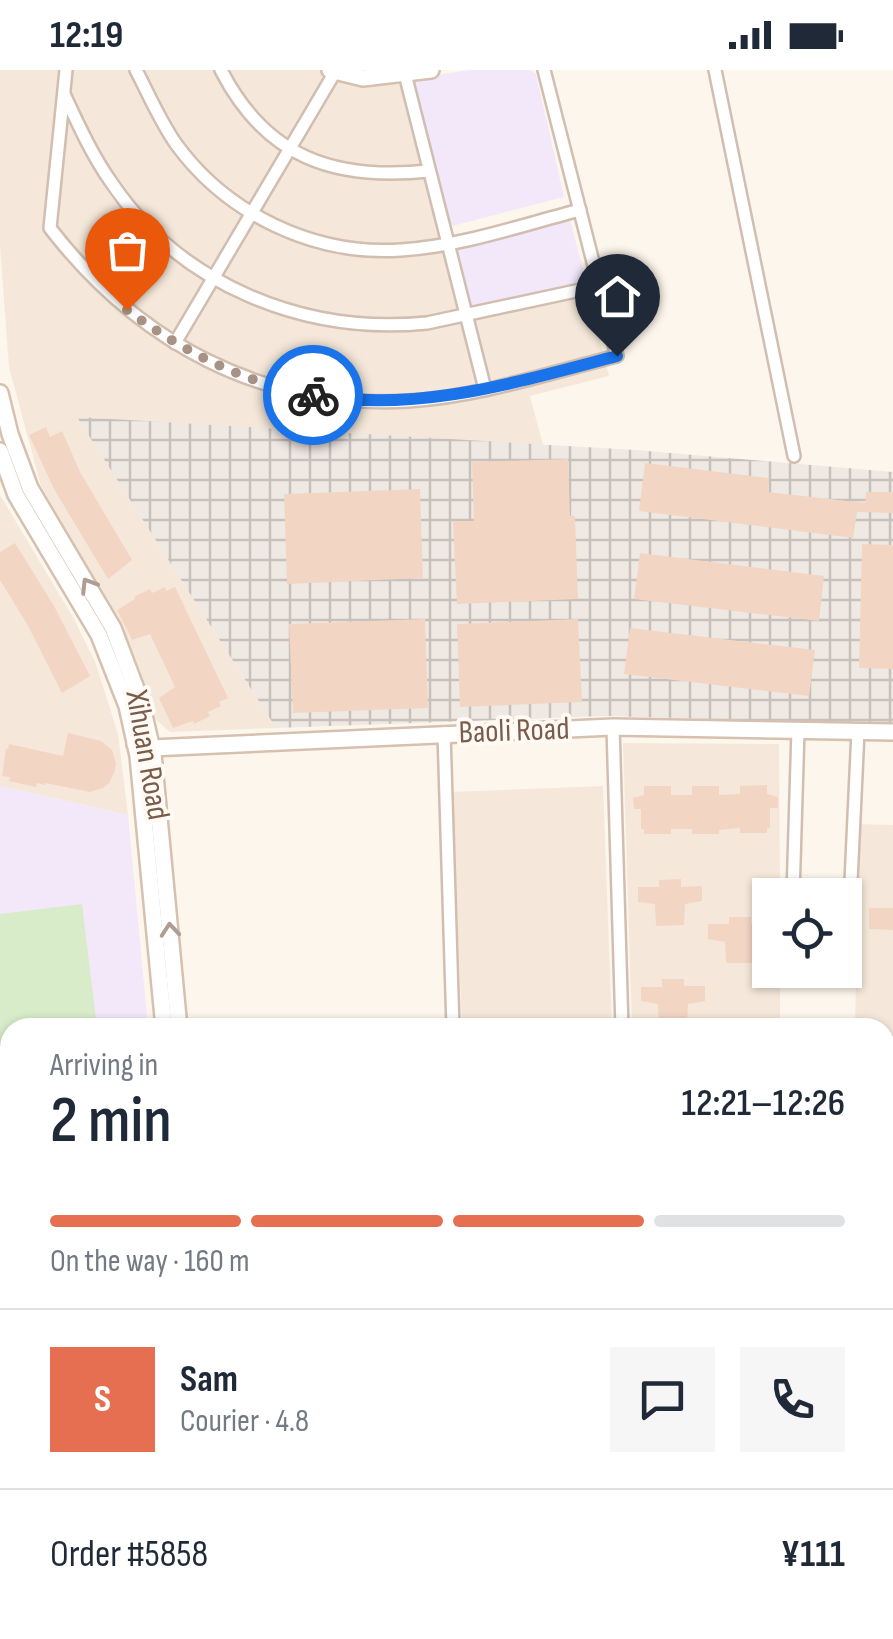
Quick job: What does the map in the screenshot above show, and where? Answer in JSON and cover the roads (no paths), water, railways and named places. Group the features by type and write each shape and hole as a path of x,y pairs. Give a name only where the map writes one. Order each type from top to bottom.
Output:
{"main road":[{"path":"332,71 363,78 431,70"},
{"name":"Xihuan Road","path":"0,393 30,488 100,604 124,652 142,702 163,1018"},
{"name":"Xihuan Road","path":"0,451 16,495 99,634 143,746 178,1018"},
{"name":"Baoli Road","path":"143,746 613,727 893,732"}],"street":[{"path":"66,70 50,228 99,286 175,344 224,369 259,382 370,402 408,401 485,389 617,356 544,70"},
{"path":"136,70 162,122 190,160 223,193 252,213 306,238 352,248 399,250 448,244 580,210"},
{"path":"221,70 247,112 290,148 329,166 362,174 429,171"},
{"path":"715,70 794,456"},
{"path":"175,344 332,71"},
{"path":"404,74 485,389"},
{"path":"64,93 96,160 131,209 175,252 214,278 282,310 342,323 403,326 599,286"},
{"path":"613,727 622,1018"},
{"path":"794,878 798,730"},
{"path":"852,878 858,731"},
{"path":"444,733 453,1018"}]}
